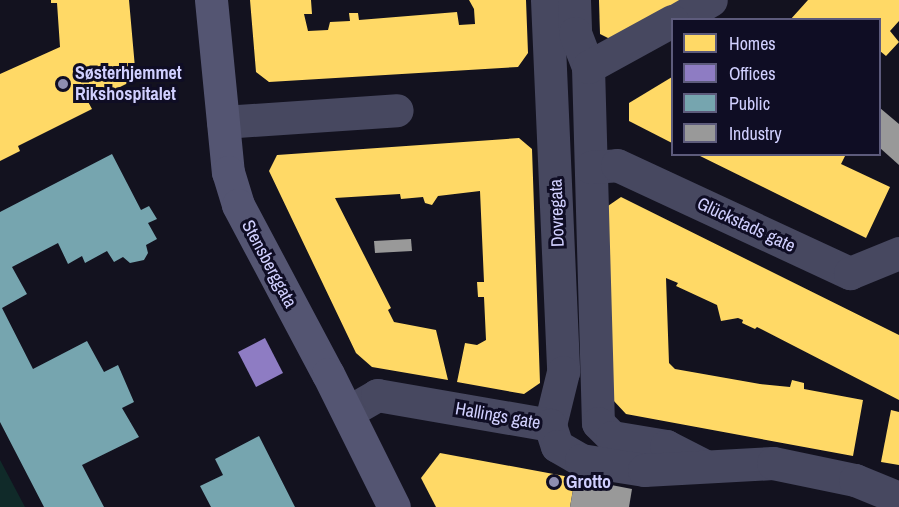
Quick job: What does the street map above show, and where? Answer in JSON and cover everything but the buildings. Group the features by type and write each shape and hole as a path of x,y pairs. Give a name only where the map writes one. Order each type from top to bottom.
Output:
{"street":[{"name":"Stensberggata","path":"211,0 228,172 238,205 348,412 394,507"},
{"name":"Dovregata","path":"547,0 563,372 550,425"},
{"name":"Dovregata","path":"574,0 575,33 588,67 598,423 612,437 666,446 707,467"},
{"path":"678,18 711,0"},
{"path":"588,67 671,22"},
{"path":"223,122 397,111"},
{"name":"Glückstads gate","path":"591,167 617,165 850,273 899,253"},
{"name":"Hallings gate","path":"348,412 377,395 550,425 557,446 581,460 644,471 773,463 855,480 899,498"}],"green space":[{"path":"0,460 25,507 0,507"}],"place":[{"name":"Søsterhjemmet Rikshospitalet","path":"63,84"},
{"name":"Grotto","path":"554,482"}]}
